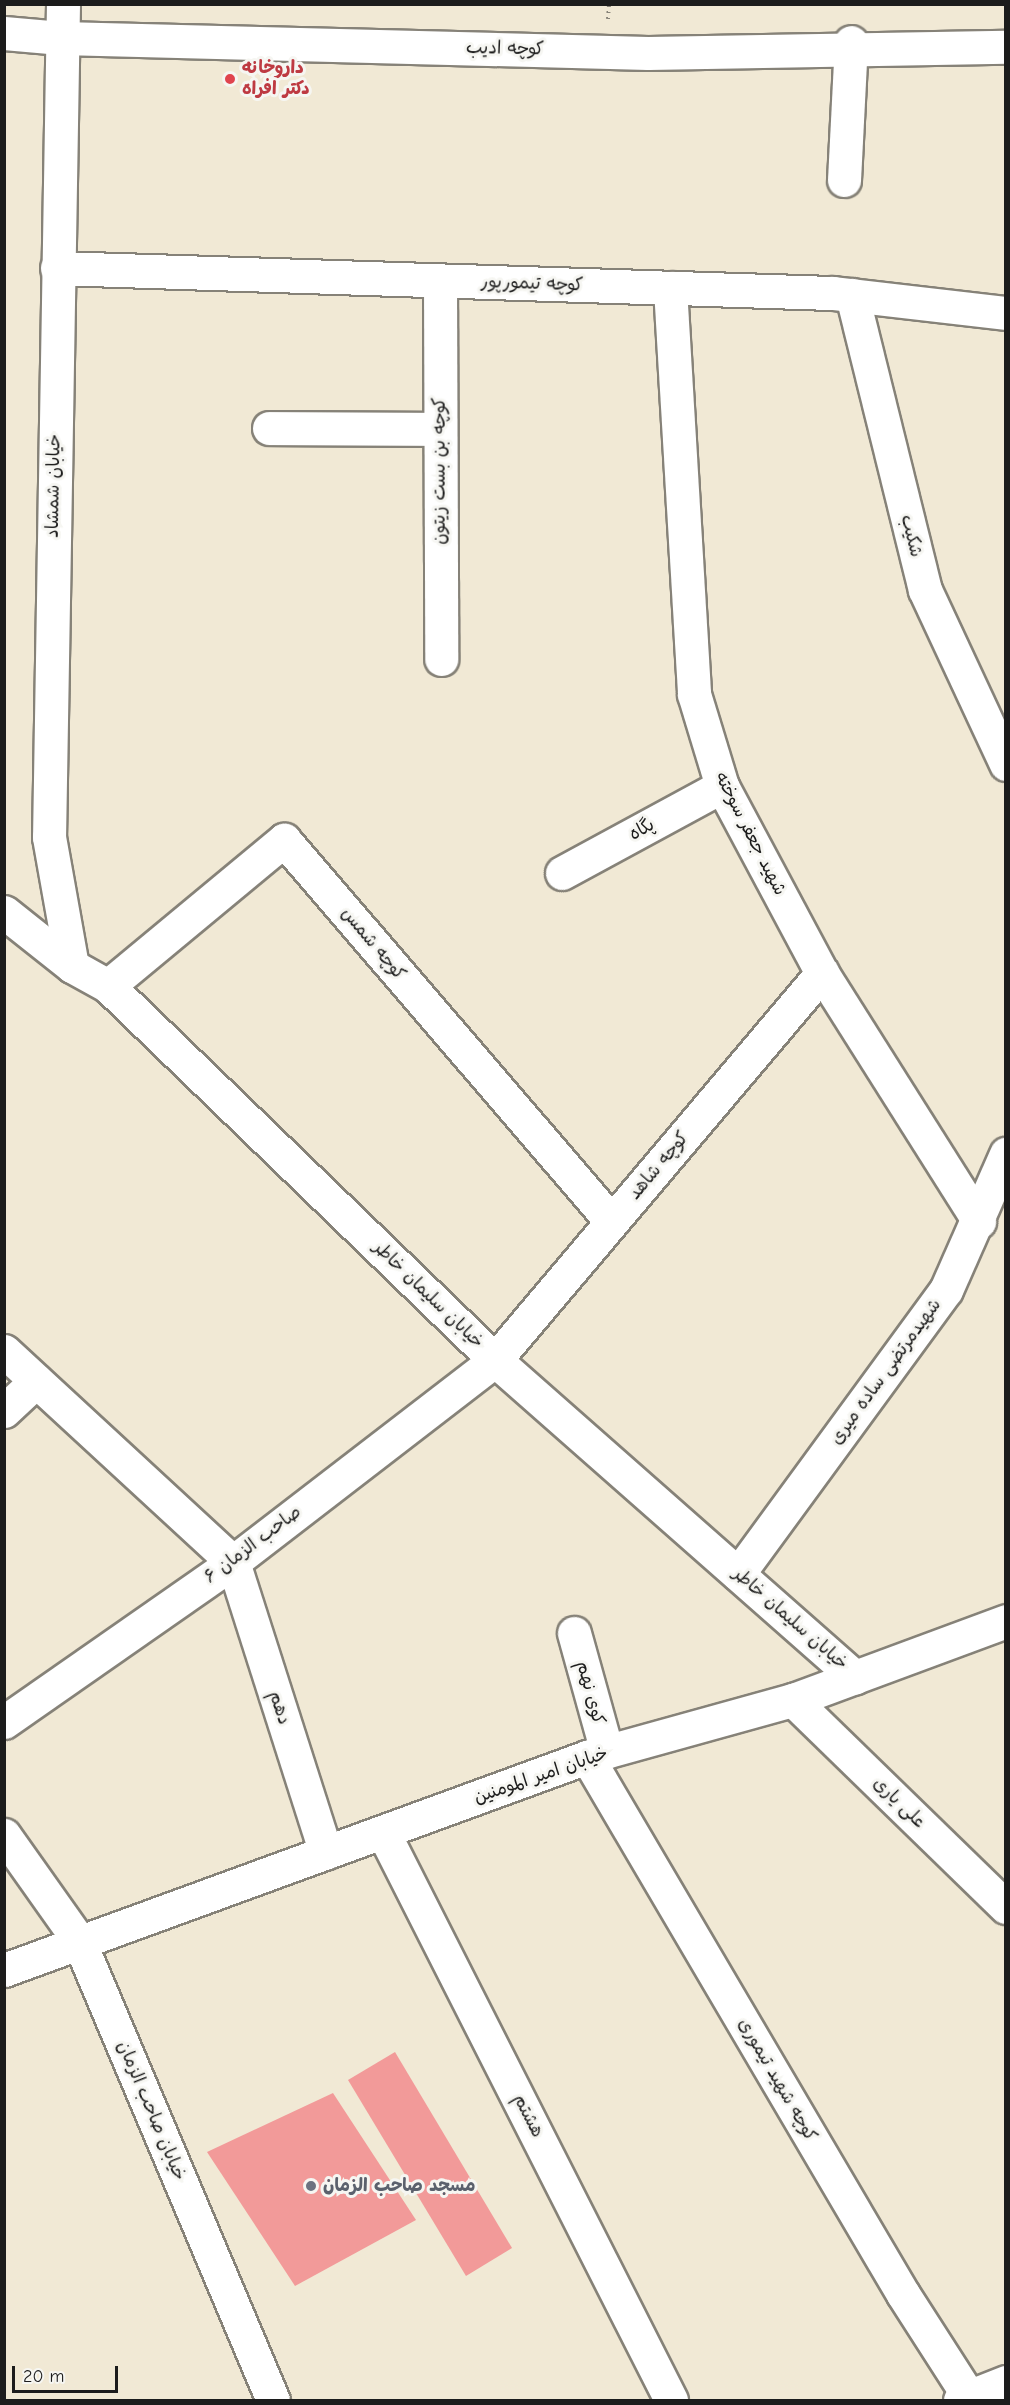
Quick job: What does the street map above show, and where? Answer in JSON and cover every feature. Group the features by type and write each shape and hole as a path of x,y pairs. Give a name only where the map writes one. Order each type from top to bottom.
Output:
{"street":[{"name":"خیابان شمشاد","path":"63,4 48,837 72,966"},
{"name":"کوچه ادیب","path":"4,33 61,38 648,53 850,46 1005,47"},
{"path":"844,180 850,46"},
{"name":"کوچه تیمورپور","path":"57,268 852,295 1005,313"},
{"name":"کوچه بن بست زیتون","path":"440,282 441,659"},
{"name":"شهید جعفر سوخته","path":"670,288 694,694 722,786 822,973 979,1221"},
{"name":"شکیب","path":"852,295 925,590 1005,764"},
{"path":"269,428 440,429"},
{"name":"پگاه","path":"562,873 722,786"},
{"name":"کوچه شمس","path":"108,986 284,840 612,1222"},
{"name":"خیابان سلیمان خاطر","path":"4,912 72,966 108,986 495,1360 855,1677"},
{"name":"کوچه شاهد","path":"495,1360 822,973"},
{"name":"شهیدمرتضی ساده میری","path":"738,1574 946,1290 979,1221 1005,1154"},
{"path":"4,1351 233,1562"},
{"name":"صاحب الزمان ۶","path":"4,1722 233,1562 495,1360"},
{"path":"4,1411 36,1381"},
{"name":"دهم","path":"233,1562 326,1853"},
{"name":"خیابان امیر المومنین","path":"4,1970 597,1755 793,1700 1005,1621"},
{"name":"کوی نهم","path":"574,1633 597,1755"},
{"name":"علی یاری","path":"793,1700 1005,1907"},
{"name":"کوچه شهید تیموری","path":"597,1755 903,2294 967,2400"},
{"name":"هشتم","path":"383,1832 670,2400"},
{"name":"خیابان صاحب الزمان","path":"4,1835 79,1941 273,2400"},
{"path":"967,2400 1005,2382"}],"building":[{"path":"395,2052 512,2248 466,2276 348,2080"},
{"name":"مسجد صاحب الزمان","path":"333,2093 416,2220 295,2286 207,2152"}],"place":[{"name":"داروخانه دکتر افراه","path":"230,79"},
{"name":"مسجد صاحب الزمان","path":"311,2186"}]}
